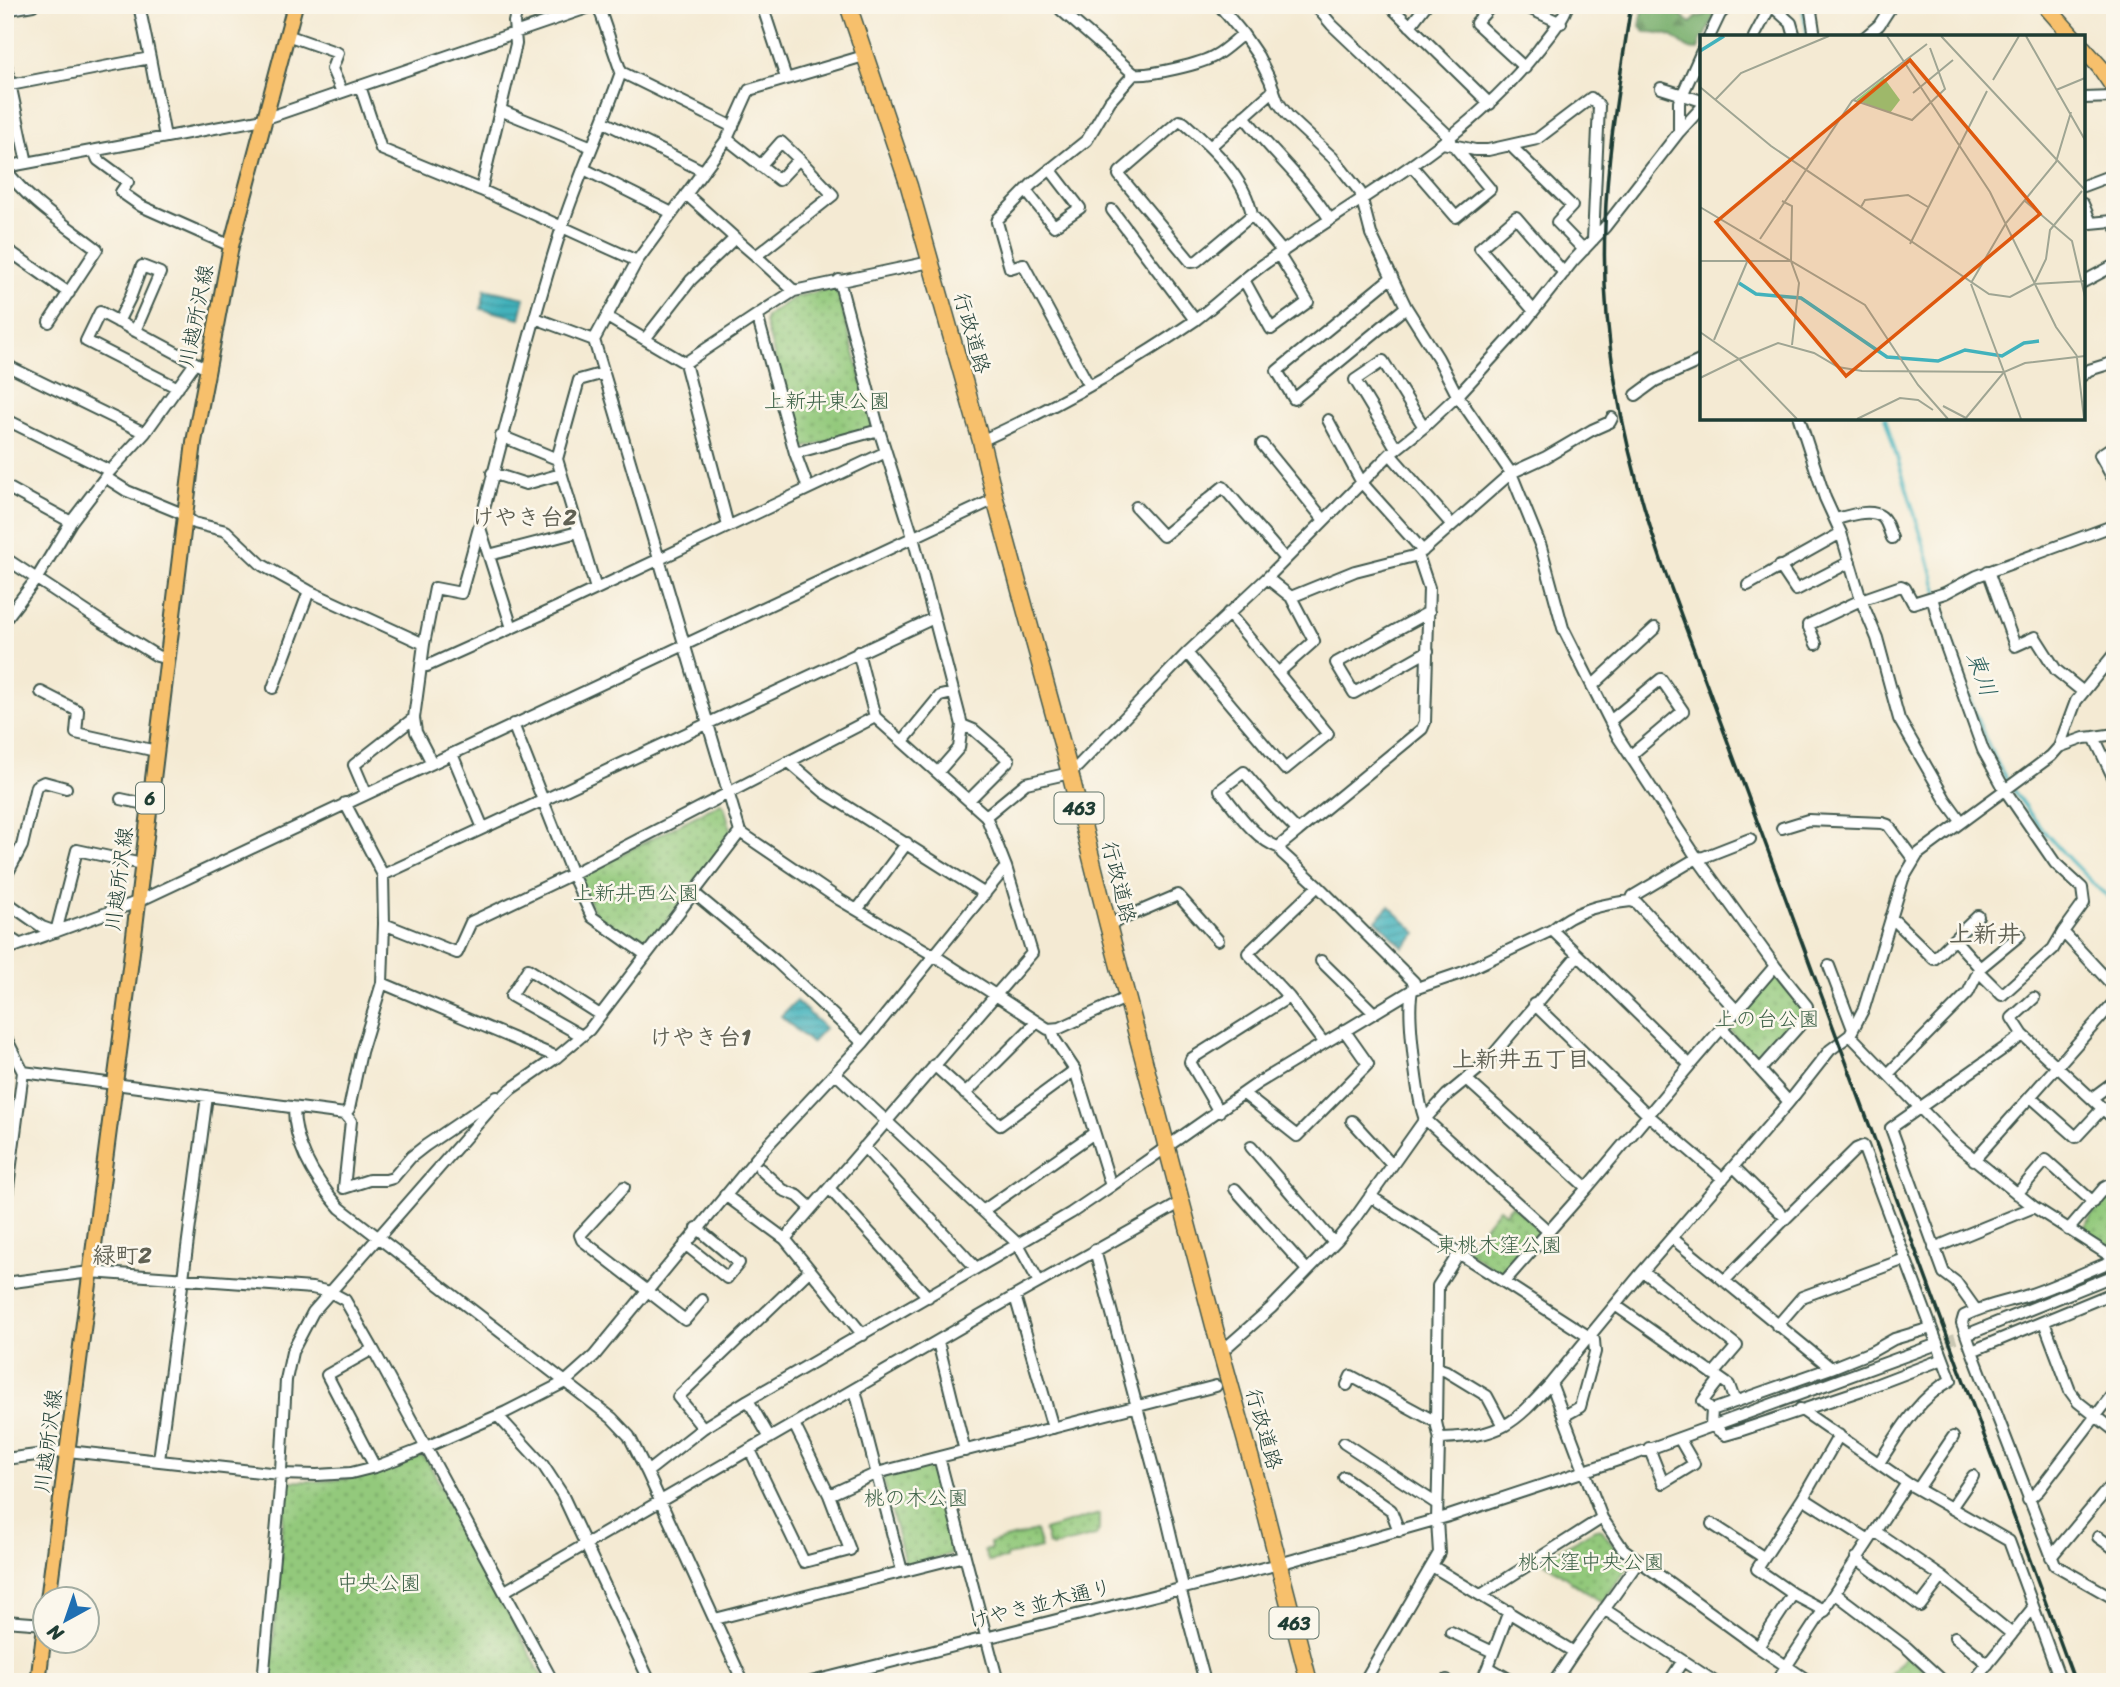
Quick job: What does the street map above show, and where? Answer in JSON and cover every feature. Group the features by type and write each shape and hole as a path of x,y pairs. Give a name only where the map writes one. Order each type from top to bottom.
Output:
{"highway":[{"name":"463","path":"848,5 864,56"},
{"path":"2045,5 2071,35"},
{"path":"2085,50 2115,89"},
{"name":"行政道路","path":"864,56 909,186 981,441 1309,1682"}],"main road":[{"name":"川越所沢線","path":"50,1586 168,659 201,366 230,246 295,5"},
{"path":"38,1682 41,1656"}],"street":[{"path":"5,10 33,5"},
{"path":"139,5 165,137"},
{"path":"481,190 516,44 514,22 518,5"},
{"path":"49,322 97,249 33,200 16,184 5,168 264,118 597,5 621,72 604,122 562,225 501,436 480,528 461,593 435,588 414,718 416,732 432,763"},
{"path":"762,5 786,78"},
{"path":"1065,5 1061,10 1134,74 1158,73 1210,58 1243,34"},
{"path":"1219,5 1258,56 1278,102 1288,116 1333,158 1360,192 1371,234 1406,307 1438,358 1457,395 1511,473 1541,547 1563,628 1610,721 1697,858 1774,966 1807,1006 1807,1017 1760,1070"},
{"path":"1314,5 1449,143 1490,189 1456,218 1412,166"},
{"path":"1389,5 1490,104"},
{"path":"1410,26 1426,5"},
{"path":"1492,5 1476,23 1525,68"},
{"path":"1522,5 1561,23"},
{"path":"981,441 1089,386 1195,320 1281,253 1449,143 1525,68 1561,23 1568,5"},
{"path":"1710,35 1720,15 1729,5"},
{"path":"1810,5 1815,35"},
{"path":"1867,35 1879,25 1892,5"},
{"path":"1755,35 1771,6 1791,23 1794,35"},
{"path":"287,35 338,53 332,69 342,92"},
{"path":"864,56 749,90 727,139 637,261 594,341 740,832 857,910 1052,1030 1055,1040 1075,1070 1111,1186"},
{"path":"1679,132 1679,102 1700,56"},
{"path":"8,86 150,58"},
{"path":"5,60 8,86 27,163"},
{"path":"621,72 733,127"},
{"path":"1089,386 1023,264 1010,268 997,222 1050,169 1087,139 1110,101 1134,74"},
{"path":"360,86 381,149 562,225 637,261"},
{"path":"1661,88 1700,100"},
{"path":"1211,146 1274,90"},
{"path":"2085,98 2115,97"},
{"path":"1449,143 1488,150 1537,139 1591,98 1595,100 1599,106 1593,240"},
{"path":"986,816 1026,783 1070,773 1228,612 1266,578 1393,451 1424,427 1457,395 1525,322 1700,109"},
{"path":"500,110 592,147"},
{"path":"1244,116 1266,145 1293,170 1330,220"},
{"path":"1244,280 1271,329 1308,302 1281,253 1252,215 1247,193 1211,146 1179,121 1119,175 1191,262 1197,261 1252,215"},
{"path":"604,122 703,171"},
{"path":"727,139 779,180 799,159"},
{"path":"756,256 833,195 781,142 760,166"},
{"path":"1511,146 1572,206 1557,222 1584,250"},
{"path":"94,151 98,160 128,182 121,192 141,206 230,246"},
{"path":"584,169 672,214"},
{"path":"1027,192 1054,226 1080,208 1050,169"},
{"path":"2085,185 2115,174"},
{"path":"686,194 794,291"},
{"path":"2085,209 2091,223 2112,221 2115,226"},
{"path":"1112,210 1195,320"},
{"path":"1533,310 1480,248 1516,217 1564,273"},
{"path":"645,339 691,280 735,238"},
{"path":"5,248 69,293"},
{"path":"685,363 794,291 930,262"},
{"path":"2085,281 2115,265"},
{"path":"118,322 142,266 160,274 135,331"},
{"path":"1392,277 1277,371 1294,399 1406,307"},
{"path":"839,280 878,430 913,537 962,725 959,748 938,772"},
{"path":"5,621 37,578 71,522 108,474 145,433 178,388 201,366 100,313 86,341 178,388"},
{"path":"757,315 795,453 808,488"},
{"path":"607,317 685,363 728,526"},
{"path":"535,318 594,341"},
{"path":"1424,427 1383,361 1355,380 1393,451 1452,525"},
{"path":"1636,395 1651,383 1700,361"},
{"path":"5,362 12,368 145,433"},
{"path":"2085,373 2115,362"},
{"path":"596,589 557,458 579,380 604,373"},
{"path":"1291,597 1355,571 1421,553 1511,473 1546,457 1610,422 1612,418"},
{"path":"5,419 108,474 127,491 194,523 226,531 262,565 309,591 424,644"},
{"path":"1280,848 1422,729 1425,722 1429,588 1421,553 1362,483 1328,420"},
{"path":"1800,420 1825,498 1841,533 1861,600 1877,638 1899,719 1945,799 1961,821"},
{"path":"795,453 878,430"},
{"path":"501,436 557,458"},
{"path":"1262,444 1324,520"},
{"path":"2115,445 2100,455 2115,482"},
{"path":"421,666 427,666 512,628 886,452"},
{"path":"492,473 526,484 561,474"},
{"path":"5,486 71,522"},
{"path":"1136,507 1163,536 1223,487 1285,559"},
{"path":"5,950 137,902 995,499"},
{"path":"1836,519 1862,513 1879,514 1884,518 1892,538"},
{"path":"1815,644 1808,625 1861,600 1901,586 1905,588 1913,603 1945,593 1988,571 2115,525"},
{"path":"480,528 512,628"},
{"path":"489,555 578,532"},
{"path":"1748,585 1841,533"},
{"path":"5,558 102,622 158,656 168,659"},
{"path":"1780,566 1796,590 1850,562"},
{"path":"1988,571 2015,646 2035,637 2056,670 2082,691"},
{"path":"1266,578 1291,597 1314,641 1278,673"},
{"path":"273,688 309,591"},
{"path":"1933,597 1943,638 1983,750 2054,863 2082,888 2084,903 2053,949 2002,995 1954,939"},
{"path":"1187,653 1286,769 1328,734 1228,612"},
{"path":"1428,651 1354,693 1336,663 1429,612"},
{"path":"383,875 934,618"},
{"path":"1591,686 1655,628"},
{"path":"785,1240 1032,953 1006,867 986,816 875,717 858,652"},
{"path":"1440,1440 1484,1434 1503,1426 1522,1414 1551,1383 1830,1051 1852,1032 1864,1008 1903,878 1913,860 1961,821 2051,756 2059,747 2082,691 2115,653"},
{"path":"1610,721 1661,679 1683,711 1630,755"},
{"path":"41,692 78,711 76,733 156,751"},
{"path":"903,741 940,696 953,693"},
{"path":"384,923 457,953 471,922 572,874 875,717"},
{"path":"366,793 354,765 414,718"},
{"path":"513,724 572,874 592,917 646,955"},
{"path":"962,725 974,730 1009,760 968,800"},
{"path":"2059,747 2084,738 2115,734"},
{"path":"2094,737 2115,781"},
{"path":"452,754 483,828"},
{"path":"789,762 824,792 985,894"},
{"path":"1298,831 1244,772 1220,790 1252,829 1280,848 1282,853 1414,982 1410,995 1413,1037 1420,1106 1425,1119 1548,1231"},
{"path":"5,878 22,846 36,786 44,782 66,789"},
{"path":"121,799 149,806"},
{"path":"345,803 383,875 384,923 382,984 361,1052 349,1108 345,1114"},
{"path":"1782,828 1808,820 1882,823 1888,825 1913,860"},
{"path":"23,1072 345,1114 351,1121 344,1188 369,1180 386,1181 393,1178 411,1157 425,1146 483,1104 511,1089 557,1057 582,1036 740,832"},
{"path":"1631,901 1633,896 1697,858 1750,839"},
{"path":"857,910 907,843"},
{"path":"56,932 77,850 142,864"},
{"path":"5,1459 68,1451 279,1474 334,1475 375,1467 498,1416 565,1382 594,1356 764,1149 863,1043 1006,867"},
{"path":"1318,886 1248,953 1289,997 1323,1042"},
{"path":"694,893 777,962 863,1043"},
{"path":"1108,925 1178,895 1218,940"},
{"path":"5,901 42,927 56,932"},
{"path":"647,1472 704,1428 748,1400 1071,1213 1323,1042 1414,989 1461,973 1552,930 1564,920 1593,907 1631,901 1637,903 1737,1011"},
{"path":"1891,917 1934,959 1978,915"},
{"path":"1552,930 1690,1065"},
{"path":"2063,932 2115,988"},
{"path":"5,935 19,944"},
{"path":"1888,1074 1968,993 1979,969 2020,935"},
{"path":"1221,1352 1251,1327 1334,1243 1425,1119 1447,1095 1487,1062 1578,955"},
{"path":"1321,961 1374,1013"},
{"path":"1504,1282 1723,1029 1774,966"},
{"path":"1829,966 1852,1032 1952,1141 2034,1207 2115,1259"},
{"path":"582,1036 511,996 528,969 600,1015"},
{"path":"382,984 557,1057"},
{"path":"1052,1030 1128,997"},
{"path":"1219,1112 1190,1062 1191,1059 1289,997"},
{"path":"2034,998 2012,1018 2023,1035 2115,1119"},
{"path":"1974,1160 2115,1001"},
{"path":"1534,1004 1647,1114 1723,1179"},
{"path":"965,1094 1037,1022"},
{"path":"1723,1029 1789,1102"},
{"path":"1244,1094 1297,1136 1368,1064 1344,1030"},
{"path":"1976,1310 1956,1282 1944,1273 1891,1128 2023,1035"},
{"path":"5,1036 23,1072 10,1132 5,1210"},
{"path":"934,1065 1000,1125 1075,1070"},
{"path":"836,1074 1018,1244 1039,1282"},
{"path":"1466,1079 1587,1188"},
{"path":"2092,1098 2115,1081"},
{"path":"263,1682 280,1488 286,1380 292,1352 313,1312 485,1114 511,1089"},
{"path":"159,1460 207,1096"},
{"path":"2031,1097 2076,1137 2103,1108"},
{"path":"294,1108 301,1146 318,1183 340,1208 565,1382 629,1436 743,1682"},
{"path":"1352,1121 1392,1165"},
{"path":"984,1210 1094,1133"},
{"path":"1724,1281 1856,1149 1863,1146 1951,1380 1924,1400 1880,1463"},
{"path":"864,1147 976,1268"},
{"path":"1251,1147 1334,1243"},
{"path":"2017,1194 2046,1160 2093,1202"},
{"path":"1734,1167 1786,1218"},
{"path":"760,1169 783,1190 798,1196 811,1209"},
{"path":"2068,1230 2104,1188 2115,1182"},
{"path":"624,1187 580,1235 582,1240 685,1320 702,1300"},
{"path":"829,1188 928,1297"},
{"path":"1235,1189 1307,1270"},
{"path":"725,1195 785,1240 863,1335"},
{"path":"1370,1196 1594,1340 1595,1352 1580,1407 1563,1416"},
{"path":"505,1591 1182,1202"},
{"path":"1934,1248 2034,1207"},
{"path":"685,1244 727,1278 739,1263 697,1228"},
{"path":"1671,1238 1832,1368"},
{"path":"1096,1250 1167,1519 1195,1649 1205,1682"},
{"path":"1364,1682 1439,1553 1437,1504 1440,1440 1436,1422 1438,1286 1459,1252"},
{"path":"1777,1326 1801,1297 1905,1259"},
{"path":"2115,1259 2022,1297 1995,1302 1964,1316 1962,1323 2055,1565 2115,1599"},
{"path":"704,1428 678,1398 810,1270"},
{"path":"1643,1271 1737,1346 1703,1401 1712,1410"},
{"path":"5,1283 90,1272 312,1288 330,1292 345,1300 553,1682"},
{"path":"1971,1333 2115,1275"},
{"path":"1972,1351 2115,1292"},
{"path":"1015,1296 1053,1428"},
{"path":"1615,1305 1729,1385 1735,1402"},
{"path":"2044,1322 2070,1391 2078,1402 2115,1431"},
{"path":"1712,1410 1832,1368 1894,1339 1931,1328"},
{"path":"938,1342 965,1451"},
{"name":"けやき並木通り","path":"811,1682 1279,1564 1437,1520 1679,1438 1932,1346"},
{"path":"373,1349 327,1375 375,1467"},
{"path":"1712,1410 1710,1425 1724,1435 1862,1390 1943,1359"},
{"path":"1437,1368 1488,1396 1503,1426"},
{"path":"1347,1385 1351,1377 1436,1422"},
{"path":"1551,1383 1602,1518 1623,1549 1810,1682"},
{"path":"829,1495 877,1474 1216,1386"},
{"path":"855,1390 902,1571"},
{"path":"2028,1500 2039,1490 2115,1391"},
{"path":"748,1400 771,1438"},
{"path":"1800,1409 1907,1483 2009,1541 2061,1682"},
{"path":"498,1416 554,1480 587,1544 650,1682"},
{"path":"750,1450 804,1562 850,1550 829,1495 794,1424"},
{"path":"1825,1611 1793,1594 1757,1569 1804,1498 1839,1435"},
{"path":"1918,1489 1952,1437"},
{"path":"1649,1448 1663,1483 1694,1464 1679,1438"},
{"path":"1344,1443 1437,1504"},
{"path":"939,1457 998,1682"},
{"path":"1951,1508 1973,1476"},
{"path":"1344,1477 1391,1510 1399,1531"},
{"path":"2051,1557 2115,1480"},
{"path":"1776,1682 1907,1483"},
{"path":"1804,1498 1942,1577 2012,1634"},
{"path":"1481,1595 1602,1518"},
{"path":"1712,1524 1763,1558"},
{"path":"2098,1537 2115,1549"},
{"path":"715,1619 964,1556"},
{"path":"1856,1558 1920,1606 1942,1577"},
{"path":"1554,1682 1638,1562"},
{"path":"1432,1566 1574,1652"},
{"path":"1758,1647 1793,1594"},
{"path":"1836,1594 1906,1647 1944,1682"},
{"path":"1604,1609 1715,1682"},
{"path":"1973,1682 2032,1609"},
{"path":"1481,1682 1509,1611"},
{"path":"5,1621 32,1620"},
{"path":"1451,1632 1493,1652"},
{"path":"1955,1637 1988,1664"},
{"path":"1669,1682 1682,1662"},
{"path":"1488,1667 1514,1682"}],"green space":[{"path":"1644,5 1668,5 1691,23 1708,12 1715,15 1706,35 1700,35 1698,50 1687,48 1670,36 1645,32 1640,26"},
{"name":"上新井東公園","path":"833,288 837,291 874,425 871,429 804,448 799,445 765,322 766,316 795,297"},
{"name":"上新井西公園","path":"721,803 731,836 648,946 642,947 595,913 579,880 581,875"},
{"name":"上の台公園","path":"1772,977 1776,977 1804,1008 1802,1015 1762,1062 1757,1062 1730,1030 1730,1026"},
{"path":"2109,1196 2115,1205 2115,1250 2083,1229 2095,1210"},
{"name":"東桃木窪公園","path":"1512,1205 1539,1228 1539,1233 1505,1272 1500,1273 1466,1250 1499,1208 1505,1213"},
{"name":"中央公園","path":"420,1456 426,1458 545,1682 270,1682 286,1484 289,1481 325,1481 356,1477"},
{"name":"桃の木公園","path":"933,1464 936,1466 957,1549 955,1553 909,1565 905,1563 883,1479"},
{"path":"1099,1514 1099,1530 1096,1536 1052,1547 1048,1544 1044,1530"},
{"name":"桃木窪中央公園","path":"1595,1529 1602,1530 1615,1548 1631,1563 1602,1603 1541,1560"},
{"path":"1036,1531 1041,1548 989,1562 984,1551 991,1549 990,1543"},
{"path":"1907,1654 1938,1682 1885,1682"}],"water":[{"path":"485,289 525,298 520,318 481,309"},
{"path":"1389,906 1417,933 1403,947 1376,920"},
{"path":"796,1001 825,1028 811,1043 781,1016"}],"waterway":[{"name":"東川","path":"1802,5 1808,35"},
{"name":"東川","path":"1886,420 1958,663 1985,738 2010,785 2033,818 2072,862 2115,904"}],"tunnel":[{"path":"1932,1346 1971,1333"}],"railway":[{"path":"1631,5 1608,171 1605,270 1611,357 1638,486 1664,569 2075,1682"}],"district":[{"name":"けやき台2","path":"524,517"},
{"name":"上新井","path":"1985,934"},
{"name":"けやき台1","path":"700,1037"},
{"name":"上新井五丁目","path":"1521,1059"},
{"name":"緑町2","path":"122,1255"}]}
